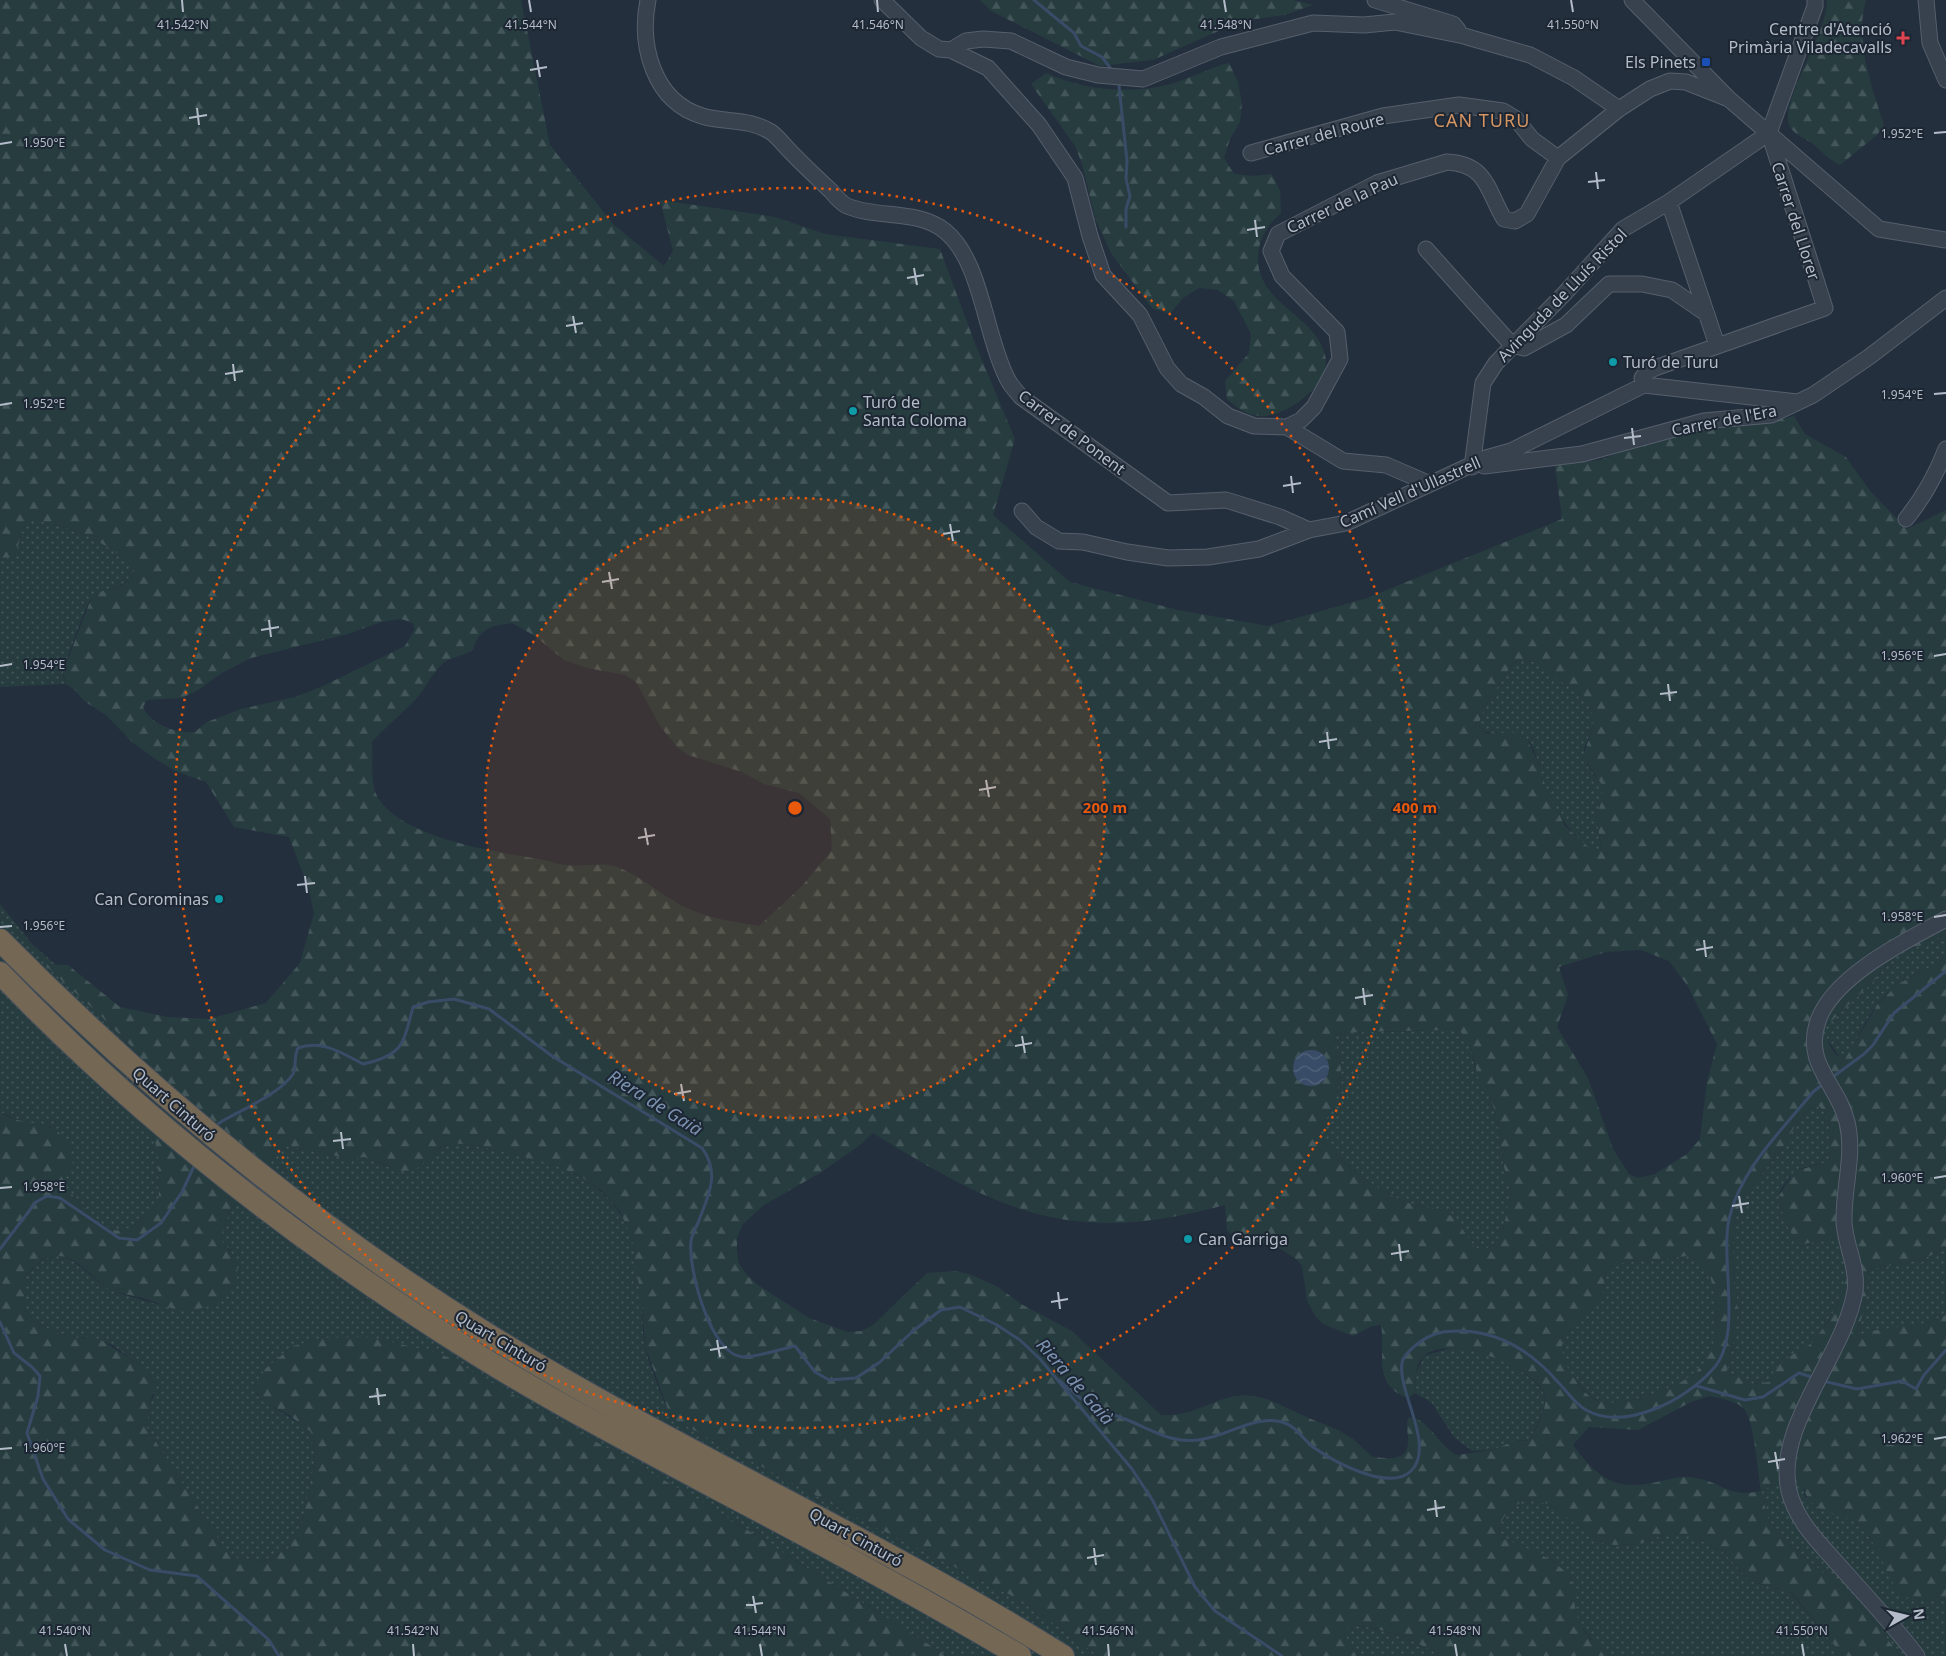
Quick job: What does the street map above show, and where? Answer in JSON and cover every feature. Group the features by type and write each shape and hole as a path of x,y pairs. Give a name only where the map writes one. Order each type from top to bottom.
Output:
{"highway":[{"name":"Quart Cinturó","path":"0,940 95,1050"},
{"name":"Quart Cinturó","path":"0,973 95,1050 223,1146 324,1239 423,1319 596,1424 906,1589 1020,1656"},
{"name":"Quart Cinturó","path":"324,1239 420,1291 518,1352 608,1403 885,1552 1063,1656"}],"street":[{"name":"Carrer de Ponent","path":"648,0 645,23 649,57 658,83 686,109 702,116 748,122 772,133 845,205 870,212 926,219 945,231 961,247 970,267 989,332 1006,378 1022,397 1168,503 1226,500 1280,517 1309,530"},
{"path":"882,0 921,38 939,49 951,50 988,68 1039,125 1075,178 1090,236 1103,275 1140,315 1167,368 1181,384 1204,397 1228,416 1254,426 1288,427 1343,461 1386,465 1430,484"},
{"path":"1375,0 1452,24 1464,36"},
{"path":"1632,0 1729,99 1879,229 1946,240"},
{"path":"1769,133 1815,6 1815,0"},
{"path":"1926,0 1930,43 1946,80"},
{"path":"951,50 966,41 983,39 1011,41 1066,67 1143,79 1220,47 1313,23 1364,25 1395,22 1464,36 1530,55 1574,78 1619,109"},
{"path":"982,66 978,49 983,39"},
{"name":"Carrer de la Pau","path":"1288,427 1301,420 1314,407 1340,359 1337,332 1282,276 1271,250 1278,234 1376,183 1446,162 1458,162 1477,171 1489,186 1504,219 1515,221 1527,214 1558,158 1619,109 1650,89 1670,81 1686,82 1729,99"},
{"name":"Carrer del Roure","path":"1251,153 1382,116 1459,105 1502,111 1516,119 1532,139 1558,158"},
{"name":"Avinguda de Lluís Ristol","path":"1472,467 1483,384 1496,363 1512,345 1564,294 1623,229 1669,202 1769,133"},
{"name":"Carrer del Llorer","path":"1717,345 1825,308 1769,133"},
{"path":"1669,202 1717,345 1647,372 1642,378 1644,385 1797,402"},
{"path":"1426,249 1512,345 1524,348 1566,325 1609,284 1642,284 1672,290 1707,314"},
{"name":"Carrer de l'Era","path":"1472,467 1582,454 1704,421 1771,414 1813,395 1869,357 1946,298"},
{"name":"Camí Vell d'Ullastrell","path":"1022,511 1036,527 1059,541 1083,542 1127,552 1168,558 1208,557 1259,548 1309,530 1346,523 1430,484 1472,467 1486,458 1511,451 1644,385"},
{"path":"1906,519 1919,503 1937,471 1946,449"},
{"path":"1917,1656 1808,1529 1789,1492 1787,1468 1792,1438 1846,1324 1855,1287 1853,1256 1844,1223 1850,1153 1849,1135 1842,1105 1818,1066 1815,1052 1815,1031 1826,1005 1854,976 1902,943 1946,919"}],"green space":[{"path":"0,0 521,0 550,145 614,225 664,266 673,251 660,200 775,217 825,234 940,249 974,341 1015,439 993,515 1070,582 1178,610 1268,626 1367,598 1562,519 1555,465 1600,460 1666,435 1764,423 1794,416 1805,434 1846,457 1870,491 1907,529 1946,510 1946,934 1893,958 1873,982 1826,1026 1830,1046 1836,1054 1845,1059 1877,1005 1897,985 1946,958 1946,1247 1919,1259 1869,1269 1865,1307 1856,1336 1871,1331 1926,1323 1946,1315 1946,1599 1918,1601 1902,1594 1891,1579 1878,1551 1859,1526 1842,1516 1818,1508 1806,1495 1802,1483 1784,1480 1761,1491 1769,1523 1788,1543 1845,1591 1877,1625 1900,1656 1843,1656 1792,1593 1750,1581 1724,1553 1691,1535 1668,1533 1639,1544 1614,1545 1600,1542 1549,1504 1525,1499 1503,1519 1500,1537 1540,1554 1559,1566 1566,1573 1572,1584 1575,1607 1583,1629 1610,1656 1445,1656 1401,1636 1360,1625 1347,1628 1347,1641 1359,1656 1099,1656 1024,1602 854,1516 671,1418 645,1346 642,1305 632,1239 620,1211 601,1190 578,1175 552,1164 484,1147 454,1143 441,1147 415,1170 401,1171 364,1157 350,1159 288,1146 268,1161 229,1212 221,1241 236,1262 237,1277 229,1292 209,1306 192,1310 178,1310 121,1293 106,1287 84,1268 66,1257 54,1256 44,1259 24,1277 24,1308 33,1321 59,1334 76,1338 89,1337 101,1340 152,1373 156,1384 149,1406 147,1428 230,1557 263,1561 288,1549 302,1524 315,1461 311,1432 289,1415 260,1400 256,1387 265,1369 293,1346 320,1338 371,1337 441,1354 706,1504 947,1656 0,1656 0,1112 9,1117 49,1127 57,1131 64,1138 71,1151 73,1161 64,1187 99,1221 109,1228 119,1230 130,1228 143,1219 159,1202 158,1150 138,1101 135,1050 44,964 68,965 120,1007 168,1017 209,1019 266,1003 300,963 314,913 309,890 289,837 234,827 206,782 175,771 154,758 132,742 106,715 84,701 76,691 66,684 63,672 89,604 95,594 119,587 127,581 134,568 125,559 99,542 69,528 39,521 27,521 13,557 0,558","holes":["401,619 413,623 415,629 405,646 323,686 295,697 241,709 207,722 195,732 164,727 152,719 143,707 147,700 182,698 200,689 220,674 251,658 348,634 381,622","512,623 535,636 564,660 587,668 625,675 636,682 660,726 678,748 688,755 742,772 764,784 799,793 830,819 832,850 802,886 759,926 733,922 691,910 636,876 617,867 610,865 558,864 478,848 451,841 401,820 384,805 374,788 372,742 416,699 443,663 473,650 478,637 487,629","1522,661 1538,662 1562,682 1591,701 1593,726 1583,757 1602,785 1602,801 1596,816 1601,846 1596,854 1565,826 1546,788 1537,760 1527,739 1512,732 1488,734 1480,730 1479,723 1484,708 1514,663","1641,950 1669,961 1687,985 1717,1044 1707,1081 1700,1139 1687,1154 1655,1174 1638,1178 1629,1174 1613,1149 1588,1078 1557,1027 1568,995 1559,967 1606,952","1459,1029 1471,1048 1478,1077 1492,1102 1497,1119 1504,1167 1511,1193 1503,1229 1494,1245 1485,1249 1476,1248 1450,1215 1440,1210 1419,1206 1396,1198 1359,1175 1337,1155 1319,1133 1335,1103 1341,1069 1334,1034","1296,1057 1328,1061 1328,1073 1322,1083 1294,1075 1293,1065","1819,1106 1824,1111 1830,1132 1829,1162 1794,1171 1779,1196 1784,1218 1795,1241 1803,1244 1838,1238 1844,1262 1844,1284 1837,1306 1814,1341 1780,1364 1769,1382 1751,1384 1727,1371 1737,1319 1733,1249 1735,1222 1739,1209 1749,1191 1785,1144 1798,1121 1807,1111","873,1133 942,1174 990,1198 1041,1215 1087,1222 1146,1221 1225,1205 1227,1230 1234,1237 1261,1242 1279,1248 1296,1259 1302,1266 1307,1301 1316,1317 1323,1324 1353,1336 1372,1326 1381,1325 1382,1367 1389,1385 1396,1392 1408,1398 1415,1393 1417,1368 1424,1356 1436,1350 1452,1348 1470,1350 1507,1363 1524,1373 1544,1393 1544,1410 1530,1440 1515,1441 1492,1450 1457,1455 1420,1421 1408,1418 1408,1446 1403,1454 1394,1458 1373,1457 1353,1439 1341,1432 1260,1397 1238,1396 1179,1414 1161,1415 1072,1331 1021,1304 998,1287 972,1275 956,1271 927,1273 873,1325 861,1331 848,1332 809,1318 758,1285 739,1264 737,1238 743,1224 764,1205 820,1173 860,1145","1688,1256 1704,1267 1712,1284 1717,1318 1711,1350 1704,1363 1694,1373 1665,1390 1618,1402 1601,1402 1594,1399 1580,1387 1569,1369 1562,1352 1564,1336 1568,1329 1602,1297 1606,1271 1613,1265 1622,1263","1709,1396 1723,1399 1742,1407 1751,1425 1761,1491 1749,1493 1732,1491 1705,1480 1690,1477 1642,1484 1630,1485 1619,1483 1599,1474 1573,1445 1589,1427 1638,1430 1691,1402"]},
{"path":"980,0 1293,0 1313,5 1285,15 1241,21 1153,60 1100,66 991,11"},
{"path":"1827,0 1866,0 1863,15 1863,47 1870,79 1884,125 1877,135 1840,165 1793,131 1789,125 1788,114 1797,83 1820,30"},
{"path":"1229,63 1238,82 1242,103 1240,122 1230,139 1224,158 1234,174 1253,176 1272,174 1280,191 1281,213 1267,228 1260,245 1258,258 1260,274 1267,287 1277,299 1310,329 1319,341 1325,355 1326,366 1322,377 1315,387 1294,405 1271,415 1260,416 1246,413 1227,399 1225,381 1249,353 1251,334 1234,301 1218,290 1199,288 1183,298 1170,314 1152,308 1111,253 1095,218 1082,164 1075,146 1031,84 1046,73 1060,79 1091,87 1124,90 1140,89 1171,84"},
{"path":"40,519 78,532 103,544 125,559 134,568 130,577 125,582 100,593 88,604 64,669 63,674 66,684 0,687 0,558 13,557 27,520"},
{"path":"1522,661 1538,662 1562,682 1591,701 1593,726 1584,749 1587,765 1602,785 1602,801 1596,816 1601,847 1596,855 1571,831 1559,815 1544,784 1535,753 1529,742 1519,735 1491,733 1480,730 1479,723 1484,708 1509,669 1514,663"},
{"path":"0,904 32,944 56,965 45,964 135,1050 138,1101 158,1150 159,1202 143,1219 130,1228 119,1230 109,1228 99,1221 64,1187 65,1175 72,1166 51,1127 26,1124 0,1112"},
{"path":"1946,934 1946,958 1891,990 1872,1012 1845,1059 1840,1058 1826,1037 1826,1026 1873,982 1893,958"},
{"path":"1459,1028 1471,1048 1475,1068 1492,1102 1497,1119 1504,1167 1511,1193 1503,1229 1494,1245 1485,1249 1476,1248 1450,1215 1440,1210 1419,1206 1396,1198 1359,1175 1337,1155 1319,1133 1335,1103 1341,1069 1334,1034"},
{"path":"1819,1106 1824,1111 1829,1125 1829,1162 1802,1168 1789,1177 1779,1196 1784,1218 1795,1241 1809,1243 1838,1238 1845,1263 1844,1285 1837,1306 1813,1342 1780,1366 1769,1382 1751,1384 1727,1371 1737,1319 1733,1249 1735,1222 1739,1209 1749,1191 1785,1144 1798,1121 1807,1111"},
{"path":"454,1143 512,1152 567,1170 591,1184 612,1202 627,1226 636,1255 642,1298 645,1346 653,1373 671,1418 854,1516 1024,1602 1099,1656 947,1656 706,1504 293,1346 265,1369 257,1394 265,1402 311,1432 315,1461 302,1524 288,1549 263,1561 230,1557 147,1428 149,1406 154,1395 141,1367 113,1345 89,1337 76,1338 59,1334 33,1321 24,1308 24,1277 44,1259 59,1256 79,1265 108,1288 124,1295 183,1310 235,1261 230,1250 221,1241 229,1212 268,1161 288,1146 350,1159 364,1157 389,1167 431,1156 441,1147"},
{"path":"1946,1247 1946,1315 1926,1323 1856,1337 1865,1307 1869,1269 1919,1259"},
{"path":"1688,1256 1704,1267 1710,1278 1715,1297 1717,1318 1715,1335 1711,1350 1704,1363 1695,1373 1682,1382 1665,1390 1624,1402 1606,1403 1596,1400 1579,1385 1563,1362 1562,1343 1569,1328 1599,1296 1604,1287 1606,1271 1613,1265"},
{"path":"1451,1348 1493,1356 1522,1372 1538,1386 1543,1393 1545,1405 1530,1440 1520,1440 1492,1450 1472,1451 1454,1437 1431,1402 1415,1393 1416,1373 1424,1356"},
{"path":"1784,1480 1802,1483 1805,1497 1852,1520 1862,1528 1880,1552 1901,1593 1926,1601 1946,1599 1946,1656 1900,1656 1877,1625 1845,1591 1788,1543 1769,1523 1761,1491"},
{"path":"1525,1499 1549,1504 1600,1542 1614,1545 1639,1544 1668,1533 1691,1535 1724,1553 1750,1581 1791,1593 1843,1656 1610,1656 1595,1644 1577,1621 1571,1580 1553,1561 1500,1537 1503,1519"},
{"path":"1360,1625 1401,1636 1445,1656 1359,1656 1347,1641 1347,1628"}],"water":[{"path":"1311,1050 1318,1051 1324,1055 1328,1061 1328,1075 1324,1081 1318,1085 1311,1086 1304,1085 1298,1081 1294,1075 1293,1068 1294,1061 1298,1055 1304,1051"}],"waterway":[{"path":"1034,0 1074,33 1081,46 1102,57 1111,69"},
{"path":"1119,86 1127,161 1126,179 1130,196 1126,209 1126,227"},
{"path":"1830,1079 1864,1054 1873,1045 1894,1013 1946,971"},
{"name":"Riera de Gaià","path":"216,1128 219,1123 259,1102 287,1082 294,1071 298,1048 315,1045 323,1046 363,1064 376,1061 394,1052 407,1031 413,1007 428,1002 454,999 489,1009 552,1056 702,1148 708,1158 712,1176 709,1194 691,1241 693,1270 697,1289 711,1327 731,1353 749,1357 795,1346 815,1372 829,1380 856,1378 880,1362 913,1331 941,1310 960,1307 997,1325 1020,1340 1040,1359 1132,1469 1153,1501 1195,1587 1215,1611 1282,1656"},
{"path":"1059,1380 1083,1401 1096,1408 1175,1439 1185,1441 1208,1438 1254,1423 1273,1420 1292,1426 1313,1447 1347,1467 1376,1477 1389,1478 1401,1477 1411,1471 1418,1460 1418,1433 1402,1375 1404,1357 1419,1343 1443,1332 1476,1332 1506,1341 1533,1358 1574,1401 1586,1410 1602,1416 1636,1415 1654,1409 1672,1401 1702,1380 1713,1369 1722,1355 1727,1338 1729,1319 1727,1236 1734,1201 1752,1167 1764,1151 1813,1092 1823,1084"},
{"name":"Riera de Gaià","path":"0,1249 36,1202 47,1196 60,1198 119,1238 137,1240 161,1223 182,1192 195,1164"},
{"path":"0,1322 14,1353 40,1376 38,1396 27,1433 43,1479 68,1519 105,1550 150,1570 197,1576 269,1640 279,1656"},
{"path":"1823,1381 1857,1389 1902,1381 1916,1389 1924,1375 1946,1350"},
{"path":"1697,1386 1745,1400 1763,1397 1799,1373 1815,1378"}],"place":[{"name":"Centre d'Atenció Primària Viladecavalls","path":"1903,38"},
{"name":"Els Pinets","path":"1706,62"},
{"name":"Turó de Turu","path":"1613,362"},
{"name":"Turó de Santa Coloma","path":"853,411"},
{"name":"Can Corominas","path":"219,899"},
{"name":"Can Garriga","path":"1188,1239"}],"district":[{"name":"CAN TURU","path":"1482,121"}]}
